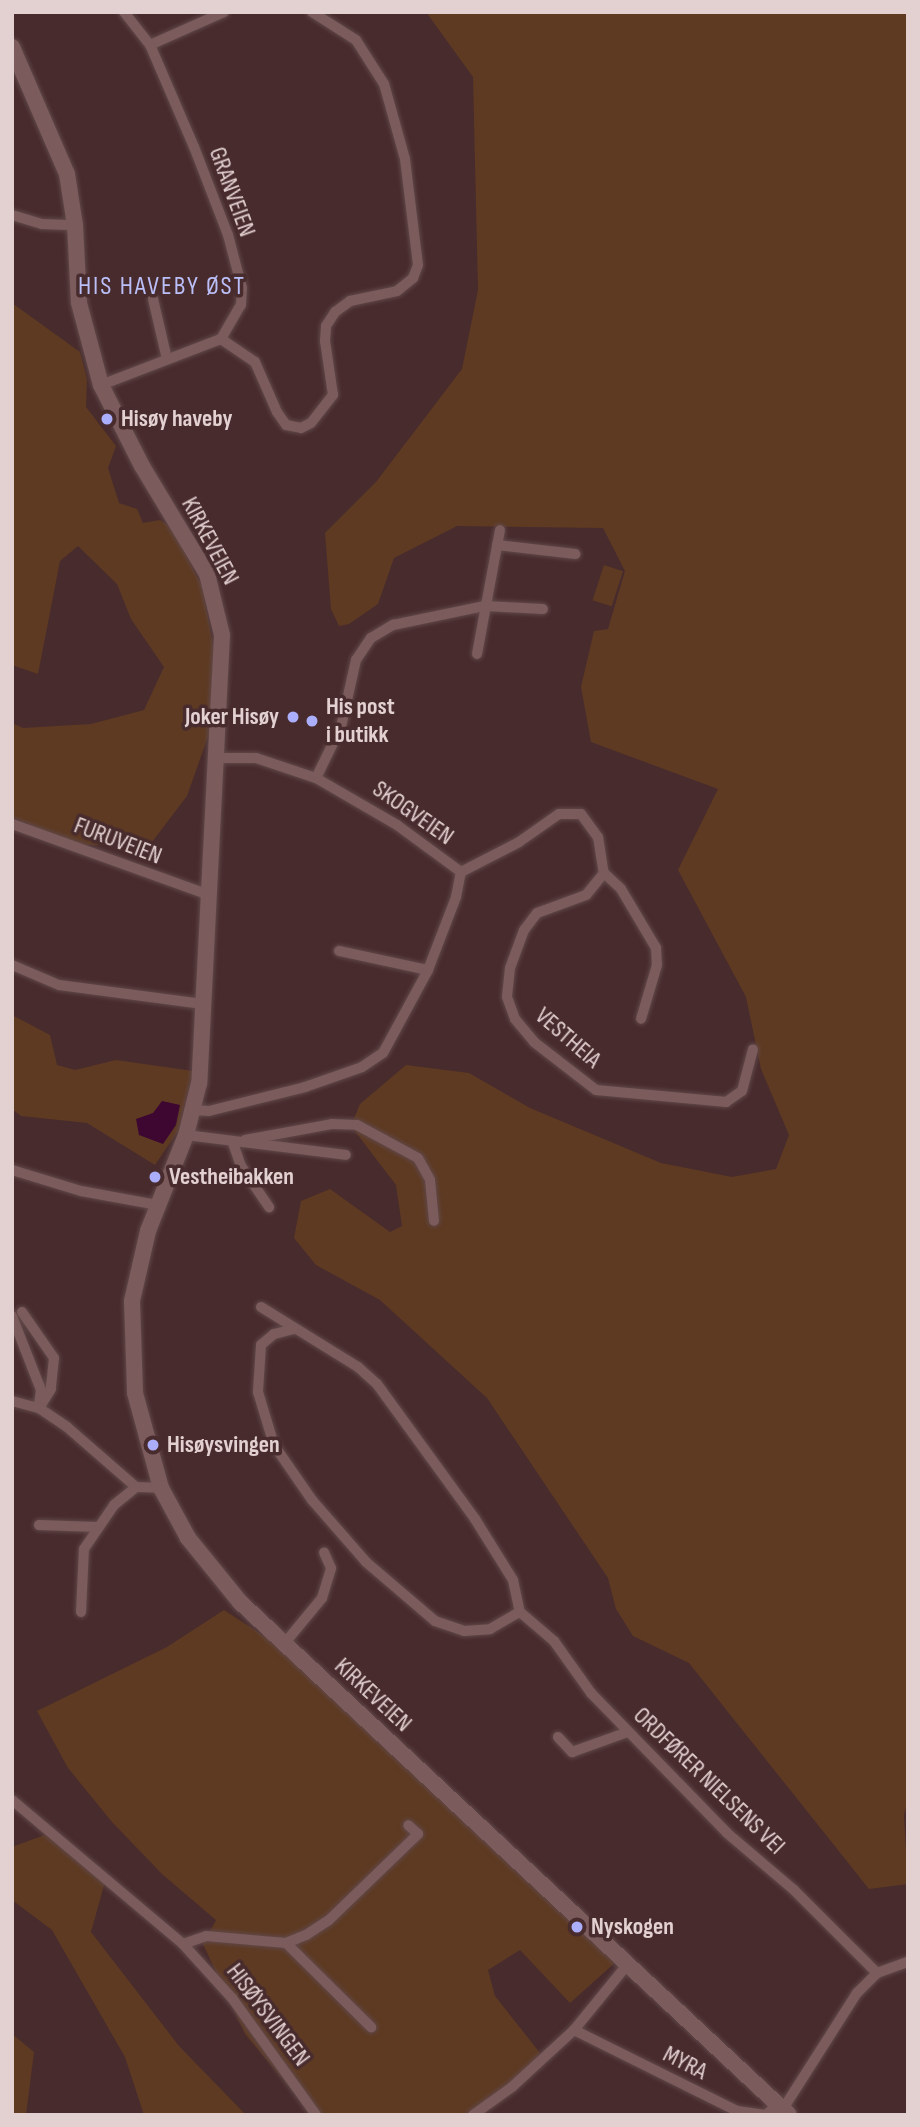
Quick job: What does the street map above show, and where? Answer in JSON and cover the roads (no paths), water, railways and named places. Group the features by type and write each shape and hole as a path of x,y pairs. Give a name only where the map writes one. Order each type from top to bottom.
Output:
{"main road":[{"name":"KIRKEVEIEN","path":"12,47 67,174 75,225 79,303 101,385 214,589 222,635 218,758 194,1110 157,1205 139,1262 130,1335 141,1424 161,1488 202,1557 284,1644 784,2109"}],"street":[{"name":"GRANVEIEN","path":"124,12 150,45 228,235 242,288 241,305 221,339"},
{"path":"150,45 224,12"},
{"path":"101,385 221,339 255,362 276,412 286,425 301,428 312,423 333,395 325,341 326,326 335,312 350,301 397,291 413,278 418,265 405,159 384,84 356,40 312,12"},
{"path":"12,215 42,224 75,225"},
{"path":"153,299 167,359"},
{"path":"477,654 500,530"},
{"path":"497,545 575,554"},
{"path":"316,778 341,727 356,660 371,638 393,625 485,606 543,609"},
{"name":"SKOGVEIEN","path":"218,758 256,758 316,778 397,825 461,872 519,842 559,814 573,811 594,828 604,854 604,873"},
{"name":"FURUVEIEN","path":"12,824 209,895"},
{"path":"194,1110 209,1111 304,1087 362,1067 383,1053 428,970 456,897 461,872"},
{"path":"604,873 621,889 656,948 657,965 641,1019"},
{"name":"VESTHEIA","path":"604,873 586,895 537,913 524,930 510,968 508,997 515,1019 534,1042 596,1090 726,1102 742,1091 753,1049"},
{"path":"340,951 428,970"},
{"path":"12,965 59,985 203,1004"},
{"path":"239,1142 332,1124 357,1125 418,1157 430,1180 434,1221"},
{"path":"186,1135 346,1154"},
{"path":"239,1142 241,1166 269,1207"},
{"path":"12,1170 81,1191 157,1205"},
{"path":"261,1307 358,1367 384,1393 506,1570 520,1612 490,1629 464,1631 435,1621 366,1562 312,1500 274,1445 258,1392 261,1345 274,1334 294,1329"},
{"path":"17,1314 41,1390 39,1408"},
{"path":"17,1314 54,1358 54,1379 39,1408"},
{"path":"12,1401 39,1408 136,1487 161,1488"},
{"path":"81,1612 84,1549 97,1527 136,1487"},
{"path":"39,1525 97,1527"},
{"path":"284,1644 322,1598 331,1568 324,1552"},
{"name":"ORDFØRER NIELSENS VEI","path":"520,1612 554,1641 591,1693 628,1732 877,1973"},
{"path":"558,1737 572,1752 628,1732"},
{"name":"HISØYSVINGEN","path":"12,1800 183,1944 232,1998 316,2115"},
{"path":"371,2027 286,1943 329,1920 418,1834 408,1825"},
{"name":"HISØYSVINGEN","path":"183,1944 206,1936 286,1943"},
{"path":"784,2109 857,1993 877,1973 908,1962"},
{"path":"473,2115 512,2087 574,2029 627,1965"},
{"name":"MYRA","path":"574,2029 737,2111 766,2115 784,2109"}],"place":[{"name":"Hisøy haveby","path":"107,419"},
{"name":"Joker Hisøy","path":"293,717"},
{"name":"His post i butikk","path":"312,721"},
{"name":"Vestheibakken","path":"155,1177"},
{"name":"Hisøysvingen","path":"153,1445"},
{"name":"Nyskogen","path":"577,1927"}],"district":[{"name":"HIS HAVEBY ØST","path":"162,287"}]}
